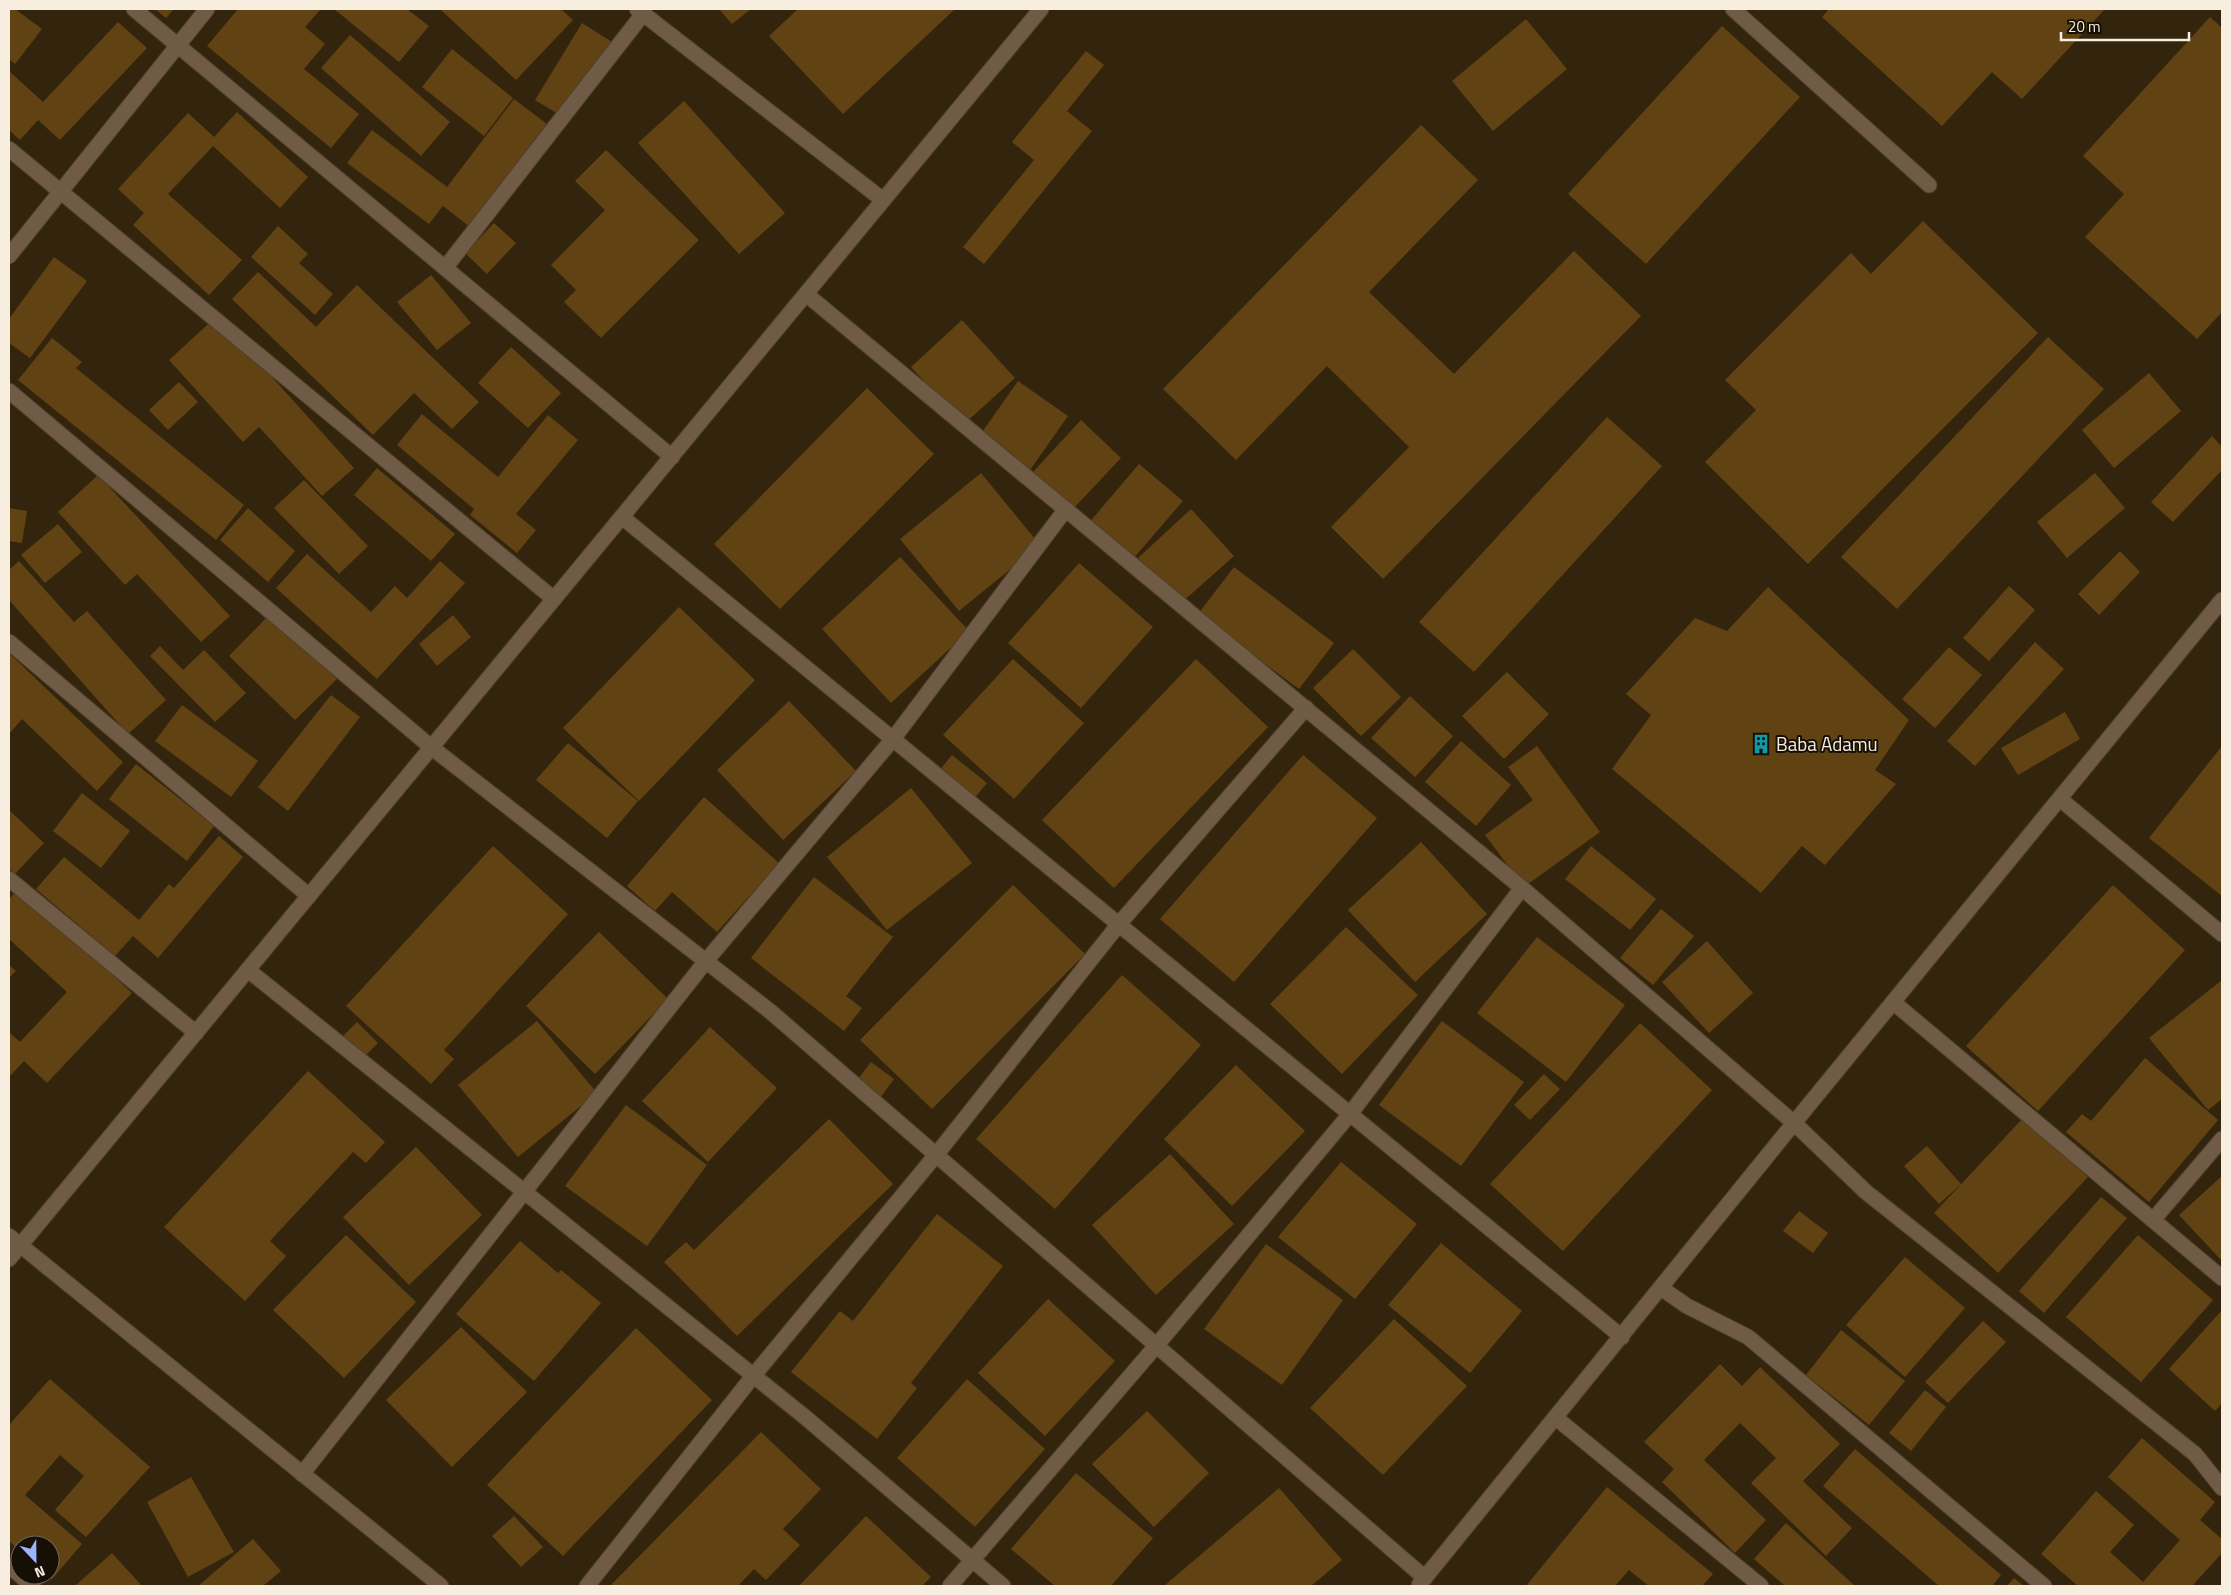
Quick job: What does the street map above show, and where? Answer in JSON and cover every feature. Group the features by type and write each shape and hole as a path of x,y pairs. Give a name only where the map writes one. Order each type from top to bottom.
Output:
{"street":[{"path":"134,9 672,457"},
{"path":"9,256 208,9"},
{"path":"9,1259 14,1241 196,1033 1041,9"},
{"path":"1733,9 1929,185"},
{"path":"445,268 641,10 883,200"},
{"path":"9,149 554,599"},
{"path":"806,294 1522,888 1794,1123 1866,1192 2195,1454 2222,1488"},
{"path":"9,391 432,747 771,1012 1156,1346 1422,1582 2222,600"},
{"path":"302,1474 706,961 893,739 1066,509"},
{"path":"622,516 1622,1337"},
{"path":"9,642 309,896"},
{"path":"587,1586 754,1375 936,1155 1119,924 1306,708"},
{"path":"2060,799 2222,934"},
{"path":"9,879 196,1033"},
{"path":"950,1586 1156,1346 1350,1114 1522,888"},
{"path":"248,970 754,1375 1003,1586"},
{"path":"1894,1002 2222,1278"},
{"path":"2153,1220 2222,1139"},
{"path":"14,1241 441,1586"},
{"path":"1661,1288 1687,1306 1748,1337 2044,1586"},
{"path":"1556,1418 1762,1586"},
{"path":"9,1566 33,1586"}],"building":[{"path":"9,9 15,9 42,29 15,64 9,59"},
{"path":"155,9 174,9 166,18"},
{"path":"238,9 321,9 305,27 325,44 304,69 359,114 331,148 207,46"},
{"path":"334,9 407,9 429,26 399,62"},
{"path":"440,9 561,9 573,20 516,80"},
{"path":"719,9 751,9 732,24"},
{"path":"798,9 955,9 843,114 769,36"},
{"path":"1829,9 2105,9 2022,99 1992,72 1942,126 1822,17"},
{"path":"2210,17 2222,28 2222,312 2197,339 2085,237 2124,194 2083,156"},
{"path":"1526,19 1567,69 1493,131 1452,81"},
{"path":"118,22 147,48 60,140 38,120 20,140 9,130 9,71 43,102"},
{"path":"582,23 612,42 565,118 535,100"},
{"path":"1722,26 1800,97 1646,264 1568,194"},
{"path":"350,35 450,122 421,156 321,68"},
{"path":"452,49 513,98 484,136 422,87"},
{"path":"1086,51 1104,65 1067,111 1092,131 984,264 963,247 1034,160 1012,142"},
{"path":"514,99 547,124 470,227 443,206 429,224 347,163 372,130 447,187"},
{"path":"684,101 785,213 739,254 638,143"},
{"path":"237,112 308,177 280,208 213,146 168,194 242,260 209,295 133,225 144,213 118,189 188,113 214,137"},
{"path":"1421,125 1478,180 1369,292 1454,374 1574,251 1641,316 1383,579 1331,527 1409,447 1327,366 1236,460 1163,389"},
{"path":"606,150 699,240 601,338 564,302 576,290 551,265 605,210 575,181"},
{"path":"1923,221 2038,333 1808,564 1705,462 1756,410 1725,380 1851,253 1871,274"},
{"path":"494,223 516,243 487,274 465,253"},
{"path":"278,226 308,254 299,263 333,294 315,315 251,257"},
{"path":"54,257 87,281 30,358 9,343 9,319"},
{"path":"258,272 316,327 357,285 479,402 452,429 414,393 373,435 232,299"},
{"path":"431,275 471,323 437,350 397,302"},
{"path":"217,316 354,468 322,496 259,427 243,442 169,360"},
{"path":"962,320 1015,378 964,424 911,367"},
{"path":"2048,337 2104,389 1897,609 1841,557"},
{"path":"52,338 82,362 76,368 244,505 216,540 18,380"},
{"path":"511,347 561,393 528,428 478,383"},
{"path":"2149,373 2181,411 2114,468 2082,430"},
{"path":"1018,381 1068,416 1030,470 980,435"},
{"path":"179,382 198,402 168,430 149,410"},
{"path":"867,388 934,454 780,609 714,544"},
{"path":"422,414 498,477 548,415 578,440 516,514 536,530 517,553 470,515 474,509 397,445"},
{"path":"1607,417 1662,466 1474,672 1419,622"},
{"path":"1081,420 1121,458 1073,509 1033,472"},
{"path":"2212,436 2222,447 2222,470 2173,522 2151,502"},
{"path":"1139,464 1183,501 1132,560 1088,524"},
{"path":"377,468 455,534 431,561 354,495"},
{"path":"981,473 1040,545 959,611 900,539"},
{"path":"2095,473 2125,508 2067,558 2037,522"},
{"path":"98,475 230,616 201,642 137,574 125,585 58,512"},
{"path":"304,480 368,546 339,574 274,508"},
{"path":"9,508 27,511 22,543 9,541"},
{"path":"248,508 295,551 268,582 220,540"},
{"path":"1191,509 1234,556 1180,604 1138,558"},
{"path":"58,524 82,552 45,583 21,555"},
{"path":"2120,551 2140,572 2099,615 2078,594"},
{"path":"307,554 371,612 395,586 407,598 440,561 465,583 377,679 276,588"},
{"path":"900,557 969,631 891,703 822,629"},
{"path":"19,561 74,622 87,611 166,700 128,734 9,600 9,570"},
{"path":"1079,563 1153,627 1081,708 1008,643"},
{"path":"1234,567 1334,643 1299,689 1198,614"},
{"path":"2009,586 2035,610 1989,661 1963,638"},
{"name":"Baba Adamu","path":"1768,587 1909,720 1875,770 1896,784 1825,865 1802,846 1761,893 1612,769 1651,715 1626,694 1695,618 1727,631"},
{"path":"679,607 755,680 639,801 563,728"},
{"path":"270,614 337,679 295,720 229,656"},
{"path":"453,615 471,637 437,666 419,644"},
{"path":"2035,642 2064,669 1975,766 1947,741"},
{"path":"160,646 183,670 204,650 246,693 215,722 150,656"},
{"path":"1949,647 1982,675 1935,728 1902,699"},
{"path":"1353,649 1401,697 1361,736 1313,688"},
{"path":"9,653 123,762 97,791 22,719 9,734"},
{"path":"1013,659 1084,723 1014,799 943,735"},
{"path":"1196,659 1268,727 1114,888 1042,820"},
{"path":"1507,672 1549,714 1504,759 1462,716"},
{"path":"331,695 360,717 288,811 258,787"},
{"path":"1410,696 1453,736 1415,777 1371,738"},
{"path":"789,701 856,771 783,840 717,770"},
{"path":"182,705 258,761 231,797 155,741"},
{"path":"2065,712 2080,739 2018,775 2001,748"},
{"path":"1461,741 1511,785 1476,826 1425,782"},
{"path":"568,743 638,801 607,838 536,780"},
{"path":"1537,746 1600,832 1524,887 1485,835 1533,800 1508,767"},
{"path":"2222,746 2222,896 2149,838"},
{"path":"952,755 987,783 968,806 934,777"},
{"path":"1303,755 1377,818 1234,982 1160,919"},
{"path":"136,764 214,826 187,861 109,799"},
{"path":"911,788 972,863 887,930 827,857"},
{"path":"82,793 130,831 101,868 53,831"},
{"path":"704,797 779,863 717,932 672,892 655,911 627,886"},
{"path":"9,810 44,843 15,874 9,868"},
{"path":"219,836 243,857 158,958 133,936 115,956 36,889 64,857 139,920 169,884 174,888"},
{"path":"1421,842 1487,914 1415,982 1348,910"},
{"path":"493,846 568,914 444,1050 454,1059 431,1084 346,1006"},
{"path":"1591,846 1656,899 1630,930 1565,879"},
{"path":"814,877 893,937 846,996 862,1008 844,1031 751,958"},
{"path":"1013,885 1085,954 932,1109 860,1040"},
{"path":"2113,885 2185,950 2038,1111 1966,1046"},
{"path":"19,888 132,993 47,1083 24,1061 9,1077 9,1032 20,1042 67,992 9,939 9,899"},
{"path":"1661,909 1694,936 1653,985 1620,958"},
{"path":"1346,927 1418,995 1342,1074 1270,1004"},
{"path":"599,932 668,999 595,1074 526,1006"},
{"path":"1537,937 1625,1005 1566,1082 1477,1013"},
{"path":"1707,941 1753,993 1709,1033 1662,982"},
{"path":"9,965 16,971 9,978"},
{"path":"1122,975 1201,1045 1055,1209 976,1139"},
{"path":"2222,980 2222,1099 2208,1110 2149,1038"},
{"path":"537,1021 597,1093 518,1157 458,1085"},
{"path":"1442,1021 1524,1082 1461,1166 1379,1105"},
{"path":"357,1022 378,1043 363,1058 342,1037"},
{"path":"1640,1023 1712,1090 1563,1251 1490,1184"},
{"path":"710,1027 777,1088 708,1162 642,1101"},
{"path":"2145,1058 2218,1120 2149,1202 2066,1132 2082,1114 2091,1121"},
{"path":"871,1062 894,1079 875,1105 851,1088"},
{"path":"1236,1065 1305,1131 1232,1206 1164,1139"},
{"path":"308,1071 385,1142 366,1163 353,1152 270,1241 286,1256 245,1301 164,1227"},
{"path":"1544,1074 1560,1089 1530,1120 1514,1105"},
{"path":"626,1105 707,1165 647,1246 565,1186"},
{"path":"2024,1117 2088,1177 1998,1273 1934,1213"},
{"path":"829,1119 893,1184 737,1336 664,1262 686,1242 694,1250"},
{"path":"1927,1146 1961,1184 1939,1204 1904,1166"},
{"path":"416,1147 482,1215 409,1285 343,1217"},
{"path":"1170,1154 1234,1224 1156,1295 1092,1225"},
{"path":"1341,1162 1417,1224 1355,1299 1278,1237"},
{"path":"2222,1176 2222,1261 2179,1215"},
{"path":"2101,1197 2127,1218 2044,1313 2019,1291"},
{"path":"1799,1211 1828,1233 1813,1253 1783,1231"},
{"path":"937,1214 1003,1266 911,1383 917,1388 877,1439 791,1372 840,1311 853,1321"},
{"path":"346,1235 416,1302 344,1378 273,1310"},
{"path":"2138,1235 2213,1300 2141,1382 2066,1317"},
{"path":"520,1241 558,1273 561,1270 601,1303 534,1381 456,1314"},
{"path":"1441,1243 1522,1311 1470,1373 1388,1305"},
{"path":"1266,1244 1343,1300 1282,1385 1204,1329"},
{"path":"1905,1257 1965,1308 1905,1377 1846,1325"},
{"path":"1048,1299 1115,1361 1045,1436 978,1373"},
{"path":"2222,1310 2222,1403 2215,1411 2169,1369"},
{"path":"1394,1319 1467,1386 1383,1475 1310,1408"},
{"path":"1983,1321 2006,1342 1948,1403 1925,1382"},
{"path":"461,1327 527,1392 452,1467 386,1400"},
{"path":"636,1328 712,1400 563,1556 487,1485"},
{"path":"1841,1330 1905,1381 1869,1425 1806,1375"},
{"path":"1720,1364 1742,1386 1760,1367 1840,1444 1803,1481 1852,1528 1826,1556 1751,1483 1776,1458 1740,1423 1704,1460 1766,1520 1735,1553 1662,1482 1674,1469 1644,1442"},
{"path":"50,1379 150,1467 86,1537 55,1510 84,1476 60,1455 25,1495 82,1544 60,1570 60,1535 10,1535 9,1541 9,1425"},
{"path":"967,1379 1045,1449 975,1527 897,1458"},
{"path":"1925,1390 1946,1407 1911,1451 1889,1433"},
{"path":"1147,1411 1209,1473 1154,1527 1092,1464"},
{"path":"761,1432 821,1489 783,1529 800,1545 766,1580 754,1569 738,1586 610,1586"},
{"path":"2142,1438 2215,1502 2200,1520 2222,1539 2222,1553 2192,1586 2078,1586 2041,1554 2096,1491 2134,1525 2110,1552 2143,1582 2180,1540 2108,1477"},
{"path":"1855,1449 2001,1575 1992,1586 1939,1586 1823,1486"},
{"path":"1076,1473 1153,1538 1111,1586 1055,1586 1011,1549"},
{"path":"191,1477 234,1552 188,1577 147,1502"},
{"path":"1607,1487 1713,1574 1702,1586 1649,1586 1629,1570 1615,1586 1526,1586"},
{"path":"1279,1488 1342,1560 1311,1586 1164,1586"},
{"path":"514,1516 543,1547 521,1567 492,1536"},
{"path":"866,1516 931,1577 922,1586 799,1586"},
{"path":"1786,1523 1855,1586 1785,1586 1754,1559"},
{"path":"253,1539 281,1571 263,1586 198,1586"},
{"path":"112,1553 142,1586 75,1586"},
{"path":"2014,1578 2024,1586 2007,1586"}],"place":[{"name":"Baba Adamu","path":"1761,744"}]}
